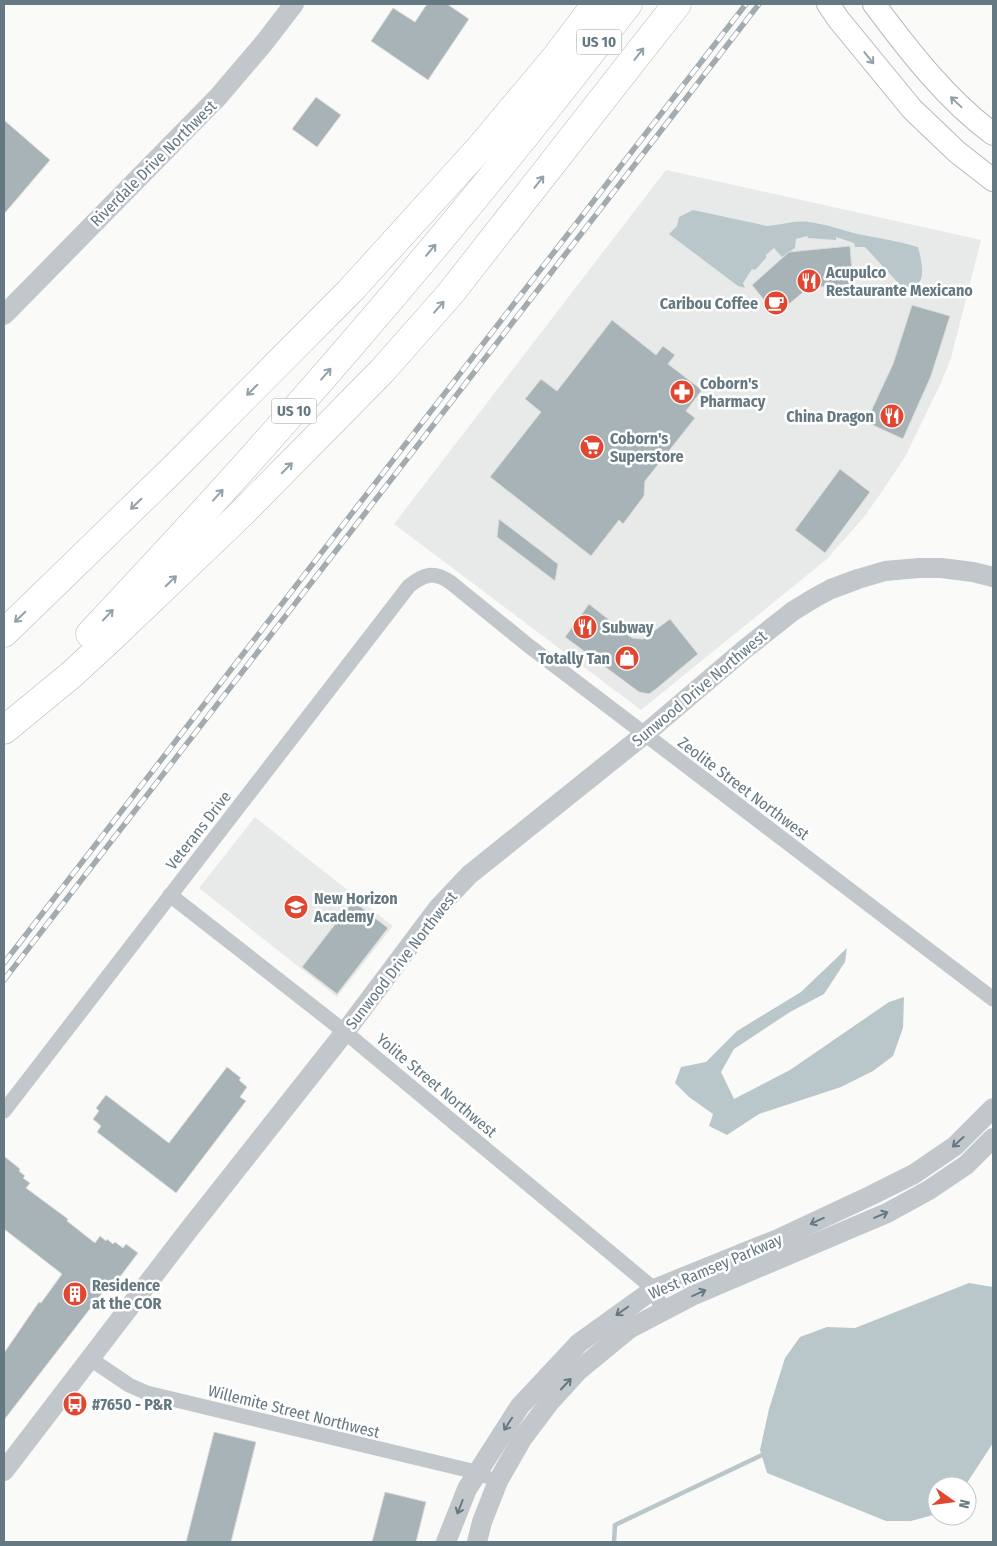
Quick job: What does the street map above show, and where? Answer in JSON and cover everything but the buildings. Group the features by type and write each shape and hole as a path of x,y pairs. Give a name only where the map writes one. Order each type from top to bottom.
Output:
{"highway":[{"path":"278,363 425,195 580,4"},
{"name":"US 10","path":"4,633 171,471 350,291 478,150 556,57 596,4"},
{"name":"US 10","path":"4,729 254,456 332,367 496,172 570,81 628,4"},
{"path":"4,729 71,675 109,640 255,500 382,371 450,294 677,4"}],"main road":[{"path":"874,4 933,78 952,98 993,134"},
{"path":"833,12 912,109 957,152 993,180"}],"street":[{"name":"Riverdale Drive Northwest","path":"4,316 218,97 294,4"},
{"name":"Sunwood Drive Northwest","path":"4,1471 89,1358 345,1032 438,908 469,875 645,734 793,611 831,589 885,571 919,568 941,568 973,572 993,577"},
{"name":"Zeolite Street Northwest","path":"425,576 436,575 450,582 529,646 993,999"},
{"name":"Veterans Drive","path":"4,1111 409,586 425,576"},
{"name":"Yolite Street Northwest","path":"170,895 345,1032 654,1289"},
{"name":"West Ramsey Parkway","path":"446,1542 467,1489 476,1472 520,1406 579,1343 654,1289 778,1239 914,1174 955,1146 993,1108"},
{"name":"West Ramsey Parkway","path":"476,1542 498,1481 522,1438 549,1403 578,1371 629,1329 694,1295 887,1213 929,1190 966,1165 993,1138"},
{"path":"654,1289 663,1312"},
{"name":"Willemite Street Northwest","path":"89,1358 129,1385 146,1393 476,1472 498,1481"}],"shaded area":[{"path":"666,170 981,240 951,358 941,383 905,457 864,517 827,559 641,710 394,524"},
{"path":"693,210 767,226 798,222 815,223 918,247 922,275 916,285 910,287 901,286 865,247 855,247 854,243 836,237 836,240 808,238 807,236 796,239 795,248 782,257 774,248 755,270 752,269 743,283 745,288 738,286 669,234 677,226 679,217"},
{"name":"New Horizon Academy","path":"255,817 393,926 337,997 199,888"},
{"path":"847,948 845,962 824,994 790,1012 734,1049 721,1072 734,1099 790,1070 889,1002 904,997 903,1028 893,1056 873,1071 841,1087 759,1114 727,1135 709,1126 713,1114 689,1097 675,1083 681,1067 706,1062 737,1031 801,992"},
{"path":"969,1283 993,1287 993,1443 972,1476 927,1476 927,1517 911,1521 886,1521 767,1473 760,1450 769,1409 785,1358 800,1337 827,1327 855,1328"}],"waterway":[{"path":"614,1542 615,1525 762,1455"}],"railway":[{"path":"4,963 746,4"},
{"path":"4,980 759,4"}],"place":[{"name":"Acupulco Restaurante Mexicano","path":"809,281"},
{"name":"Caribou Coffee","path":"776,303"},
{"name":"Coborn's Pharmacy","path":"682,392"},
{"name":"China Dragon","path":"892,416"},
{"name":"Coborn's Superstore","path":"592,447"},
{"name":"Subway","path":"585,627"},
{"name":"Totally Tan","path":"627,658"},
{"name":"New Horizon Academy","path":"296,907"},
{"name":"Residence at the COR","path":"75,1294"},
{"name":"#7650 - P&R","path":"75,1404"}]}
